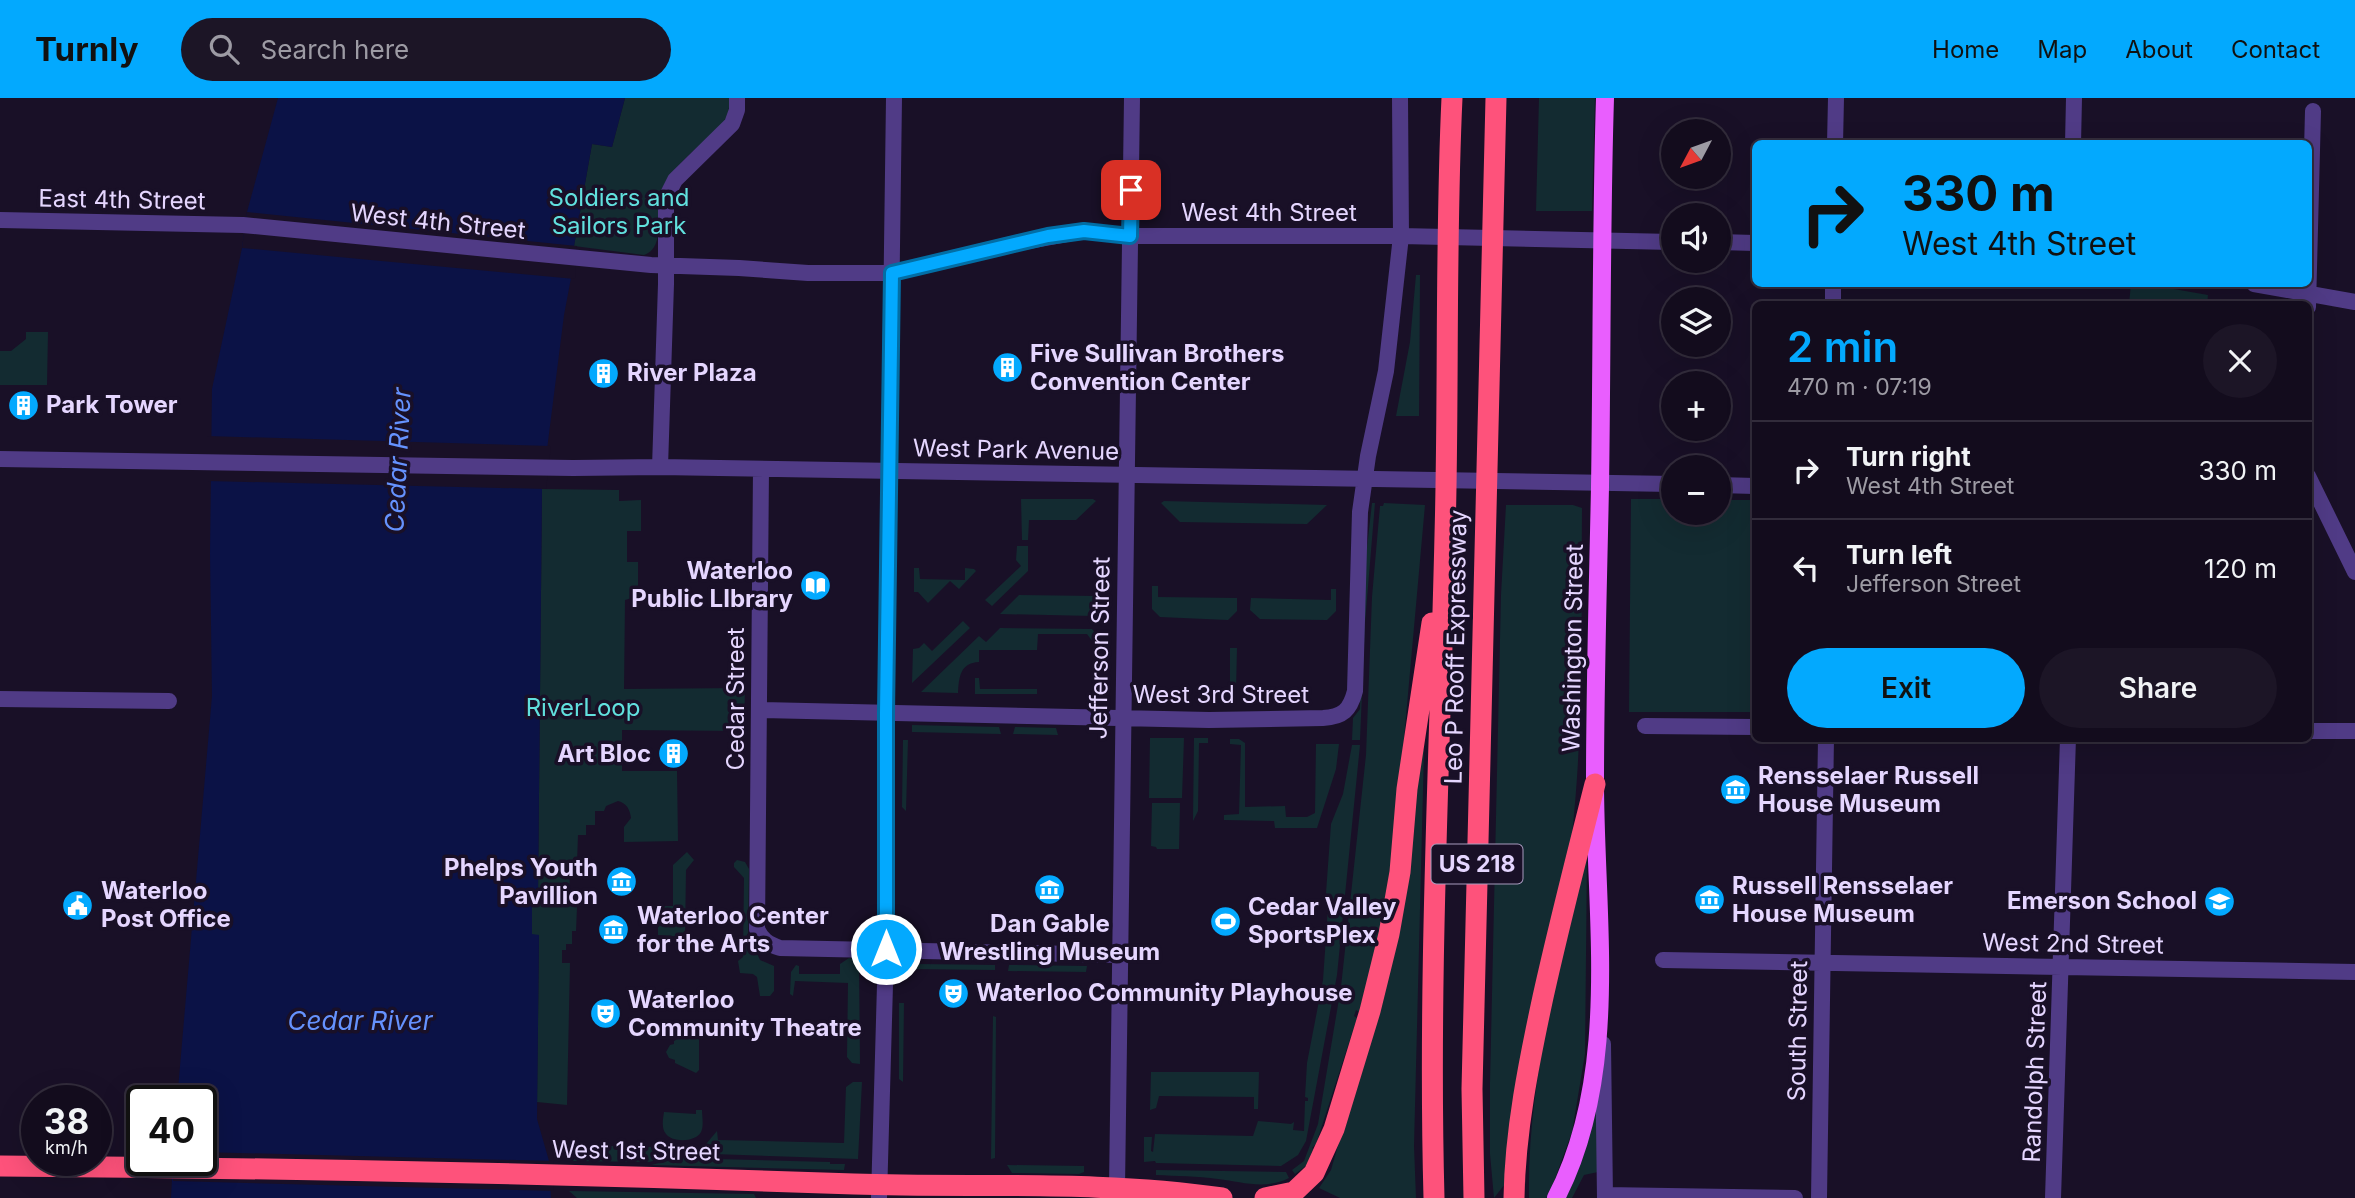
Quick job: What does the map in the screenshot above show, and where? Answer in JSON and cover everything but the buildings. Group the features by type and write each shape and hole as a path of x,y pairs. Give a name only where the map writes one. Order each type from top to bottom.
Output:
{"highway":[{"name":"Leo P Rooff Expressway","path":"1434,1198 1433,1008 1452,98"},
{"name":"Leo P Rooff Expressway","path":"1474,1198 1472,1089 1496,98"},
{"path":"1265,1198 1294,1192 1306,1182 1323,1156 1334,1129 1381,973 1400,872 1407,789 1445,531"},
{"path":"1514,1189 1531,1052 1556,937 1595,784"},
{"name":"West 1st Street","path":"0,1166 665,1177 879,1191 1193,1194 1222,1198"}],"main road":[{"name":"Washington Street","path":"1602,968 1595,784 1605,98"},
{"path":"1556,1198 1575,1151 1587,1111 1602,968"}],"street":[{"path":"660,467 666,198 669,188 732,124 737,110 737,98"},
{"path":"879,1191 886,949 886,713 894,98"},
{"name":"Jefferson Street","path":"1117,1193 1132,98"},
{"path":"1365,479 1386,371 1401,236 1400,98"},
{"path":"1835,140 1836,98"},
{"path":"2073,140 2074,98"},
{"path":"2312,158 2313,111"},
{"name":"East 4th Street","path":"0,220 243,225"},
{"name":"West 4th Street","path":"243,225 665,267 739,268 808,273 892,273 1048,236 1084,231 1130,236 1401,236 1661,242"},
{"path":"1731,242 1752,243"},
{"path":"2264,287 2309,301"},
{"path":"2312,301 2355,302"},
{"name":"West Park Avenue","path":"0,459 1661,484"},
{"name":"Cedar Street","path":"761,469 757,929 761,938 779,948 886,949"},
{"name":"West 3rd Street","path":"759,710 1124,718 1336,718 1345,713 1351,705 1354,691 1360,512 1365,479"},
{"path":"1731,485 1752,485"},
{"path":"2312,489 2355,572"},
{"path":"0,699 169,701"},
{"path":"1645,726 1752,727"},
{"path":"2312,731 2355,731"},
{"name":"South Street","path":"1819,1198 1826,742"},
{"name":"Randolph Street","path":"2053,1198 2068,742"},
{"path":"886,949 1121,955"},
{"name":"West 2nd Street","path":"1663,960 2355,972"},
{"name":"Washington Street","path":"1602,968 1605,1197"},
{"path":"1605,1197 1795,1198"}],"green space":[{"name":"Soldiers and Sailors Park","path":"625,98 730,98 728,116 723,124 688,156 665,183 659,200 658,237 651,251 644,255 574,246 592,144 612,147"},
{"path":"1539,98 1595,98 1592,211 1536,211"},
{"path":"1416,275 1420,275 1419,416 1396,416 1410,342"},
{"path":"2131,287 2162,287 2208,295 2207,301 2129,301"},
{"path":"26,332 48,332 47,385 0,385 0,351 11,351 26,339"},
{"name":"RiverLoop","path":"542,489 619,490 619,501 641,500 641,531 627,531 627,562 638,562 638,596 625,600 624,689 745,688 744,731 622,730 622,771 677,771 678,841 624,842 624,827 631,818 628,807 618,801 606,806 604,811 595,811 595,825 586,825 586,835 578,835 577,863 570,864 569,906 577,907 576,931 572,931 572,944 566,944 566,950 562,950 562,963 570,963 567,1105 537,1102 539,936 532,935 532,896 538,895"},
{"path":"1021,499 1096,501 1076,520 1029,520 1028,540 1022,540"},
{"path":"1631,499 1661,499 1661,525 1731,525 1731,500 1752,500 1752,712 1629,712"},
{"path":"1161,503 1327,505 1307,524 1180,522"},
{"path":"1372,503 1375,503 1365,623 1360,740 1352,740 1353,718 1360,709 1364,574"},
{"path":"1384,503 1425,505 1392,872 1381,935 1359,1012 1356,1010 1354,1016 1357,1018 1316,1144 1312,1148 1307,1165 1295,1174 1292,1170 1304,1161 1318,1124 1341,987 1366,755 1372,597 1380,506"},
{"path":"1506,505 1573,505 1582,508 1581,671 1572,834 1505,1184 1494,1198 1490,1154 1490,1083 1501,595"},
{"path":"1017,546 1028,546 1028,571 992,606 985,600 1021,566 1016,560"},
{"path":"914,568 919,568 920,579 965,580 965,568 976,571 959,589 950,581 928,603 918,592 914,592"},
{"path":"1097,585 1102,585 1102,608 1093,616 1000,614 1019,595 1096,596"},
{"path":"1152,586 1158,586 1158,597 1237,598 1237,611 1228,620 1160,617 1152,609"},
{"path":"1331,589 1336,589 1336,611 1327,620 1260,619 1250,610 1251,598 1331,600"},
{"path":"963,621 970,628 912,683 913,649 924,643 932,651"},
{"path":"1000,628 1092,629 1101,640 1101,646 1096,646 1087,634 1038,634 1037,650 979,650 979,662 968,665 962,672 958,693 921,692 979,636 986,642"},
{"path":"1230,648 1237,648 1236,691 1230,697 1219,697 1219,693 1230,693"},
{"path":"975,678 979,678 980,689 1037,689 1037,694 975,694"},
{"path":"912,725 999,727 1001,734 912,732"},
{"path":"1015,727 1056,728 1058,735 1013,734"},
{"path":"1150,738 1184,738 1182,798 1149,798"},
{"path":"1194,738 1208,738 1208,743 1199,743 1198,811 1193,821"},
{"path":"1230,739 1239,739 1245,743 1245,807 1285,806 1286,817 1307,817 1315,813 1316,744 1339,744 1336,769 1317,828 1275,828 1274,821 1224,820 1224,815 1239,814 1241,745 1230,744"},
{"path":"903,740 908,740 906,811 902,807"},
{"path":"1352,745 1360,745 1337,975 1306,1141 1298,1155 1281,1166 1144,1162 1144,1137 1152,1137 1153,1152 1155,1134 1253,1136 1258,1121 1294,1122 1293,1130 1304,1131 1305,1101 1308,1101 1305,1097 1307,1063 1323,980 1331,824 1343,794"},
{"path":"1419,750 1424,750 1414,1146 1416,1198 1340,1198 1319,1188 1331,1170 1341,1135"},
{"path":"1152,803 1180,803 1179,849 1157,849 1151,846"},
{"path":"687,852 694,860 686,870 685,937 658,935 658,917 653,916 654,906 673,906 673,865"},
{"path":"1584,857 1587,857 1585,1054 1572,1132 1548,1198 1529,1198 1533,1112 1539,1069"},
{"path":"737,860 745,862 749,869 748,934 760,960 774,966 774,991 770,996 760,996 757,977 740,973 738,961 743,957 744,878 734,867"},
{"path":"910,957 917,964 995,965 995,970 910,969"},
{"path":"849,958 859,959 860,1064 852,1063 847,1057 848,983 795,981 793,996 790,994 791,972 796,965 799,966 799,974 840,974 840,964"},
{"path":"1009,965 1087,966 1086,972 1008,971"},
{"path":"899,1003 904,1003 903,1082 899,1079"},
{"path":"993,1016 996,1017 995,1158 991,1159"},
{"path":"695,1030 699,1032 699,1070 696,1073 675,1063 666,1052 674,1041"},
{"path":"1151,1072 1259,1072 1258,1109 1254,1109 1254,1097 1159,1096 1156,1108 1150,1110"},
{"path":"853,1082 862,1082 858,1159 684,1153 649,1162 573,1161 577,1155 570,1145 696,1148 706,1144 717,1131 718,1140 844,1143 846,1087"},
{"path":"1597,1097 1598,1172 1584,1175 1572,1198 1566,1198 1579,1167"},
{"path":"696,1110 702,1110 702,1127 701,1132 694,1138 674,1139 664,1132 664,1112 696,1114"},
{"path":"680,1158 845,1164 844,1170 651,1165"},
{"path":"1007,1165 1084,1166 1084,1172 1012,1173"},
{"path":"1156,1170 1286,1172 1289,1178 1272,1184 1254,1184 1202,1177 1156,1175"},
{"path":"569,1191 754,1194 756,1198 577,1198"}],"water":[{"name":"Cedar River","path":"278,98 625,98 612,147 592,144 564,315 542,489 538,896 532,897 532,934 539,935 537,1119 549,1161 551,1198 171,1198 172,1176 217,1176 217,1085 178,1085 212,696 212,389 247,212"}],"pier":[{"path":"247,212 577,246 575,279 242,248"},
{"path":"207,436 551,446 546,489 207,481"},
{"path":"217,1152 553,1161 554,1191 173,1181 173,1176 217,1176"}],"place":[{"name":"Five Sullivan Brothers Convention Center","path":"1007,368"},
{"name":"River Plaza","path":"604,373"},
{"name":"Park Tower","path":"23,405"},
{"name":"Waterloo Public LIbrary","path":"816,585"},
{"name":"Art Bloc","path":"674,754"},
{"name":"Rensselaer Russell House Museum","path":"1735,790"},
{"name":"Phelps Youth Pavillion","path":"621,882"},
{"name":"Dan Gable Wrestling Museum","path":"1050,890"},
{"name":"Russell Rensselaer House Museum","path":"1709,900"},
{"name":"Emerson School","path":"2220,901"},
{"name":"Waterloo Post Office","path":"78,905"},
{"name":"Cedar Valley SportsPlex","path":"1225,921"},
{"name":"Waterloo Center for the Arts","path":"614,930"},
{"name":"Waterloo Community Playhouse","path":"953,993"},
{"name":"Waterloo Community Theatre","path":"605,1014"}],"route":[{"path":"886,949 892,273 1048,236 1084,231 1130,236 1131,190"}]}
